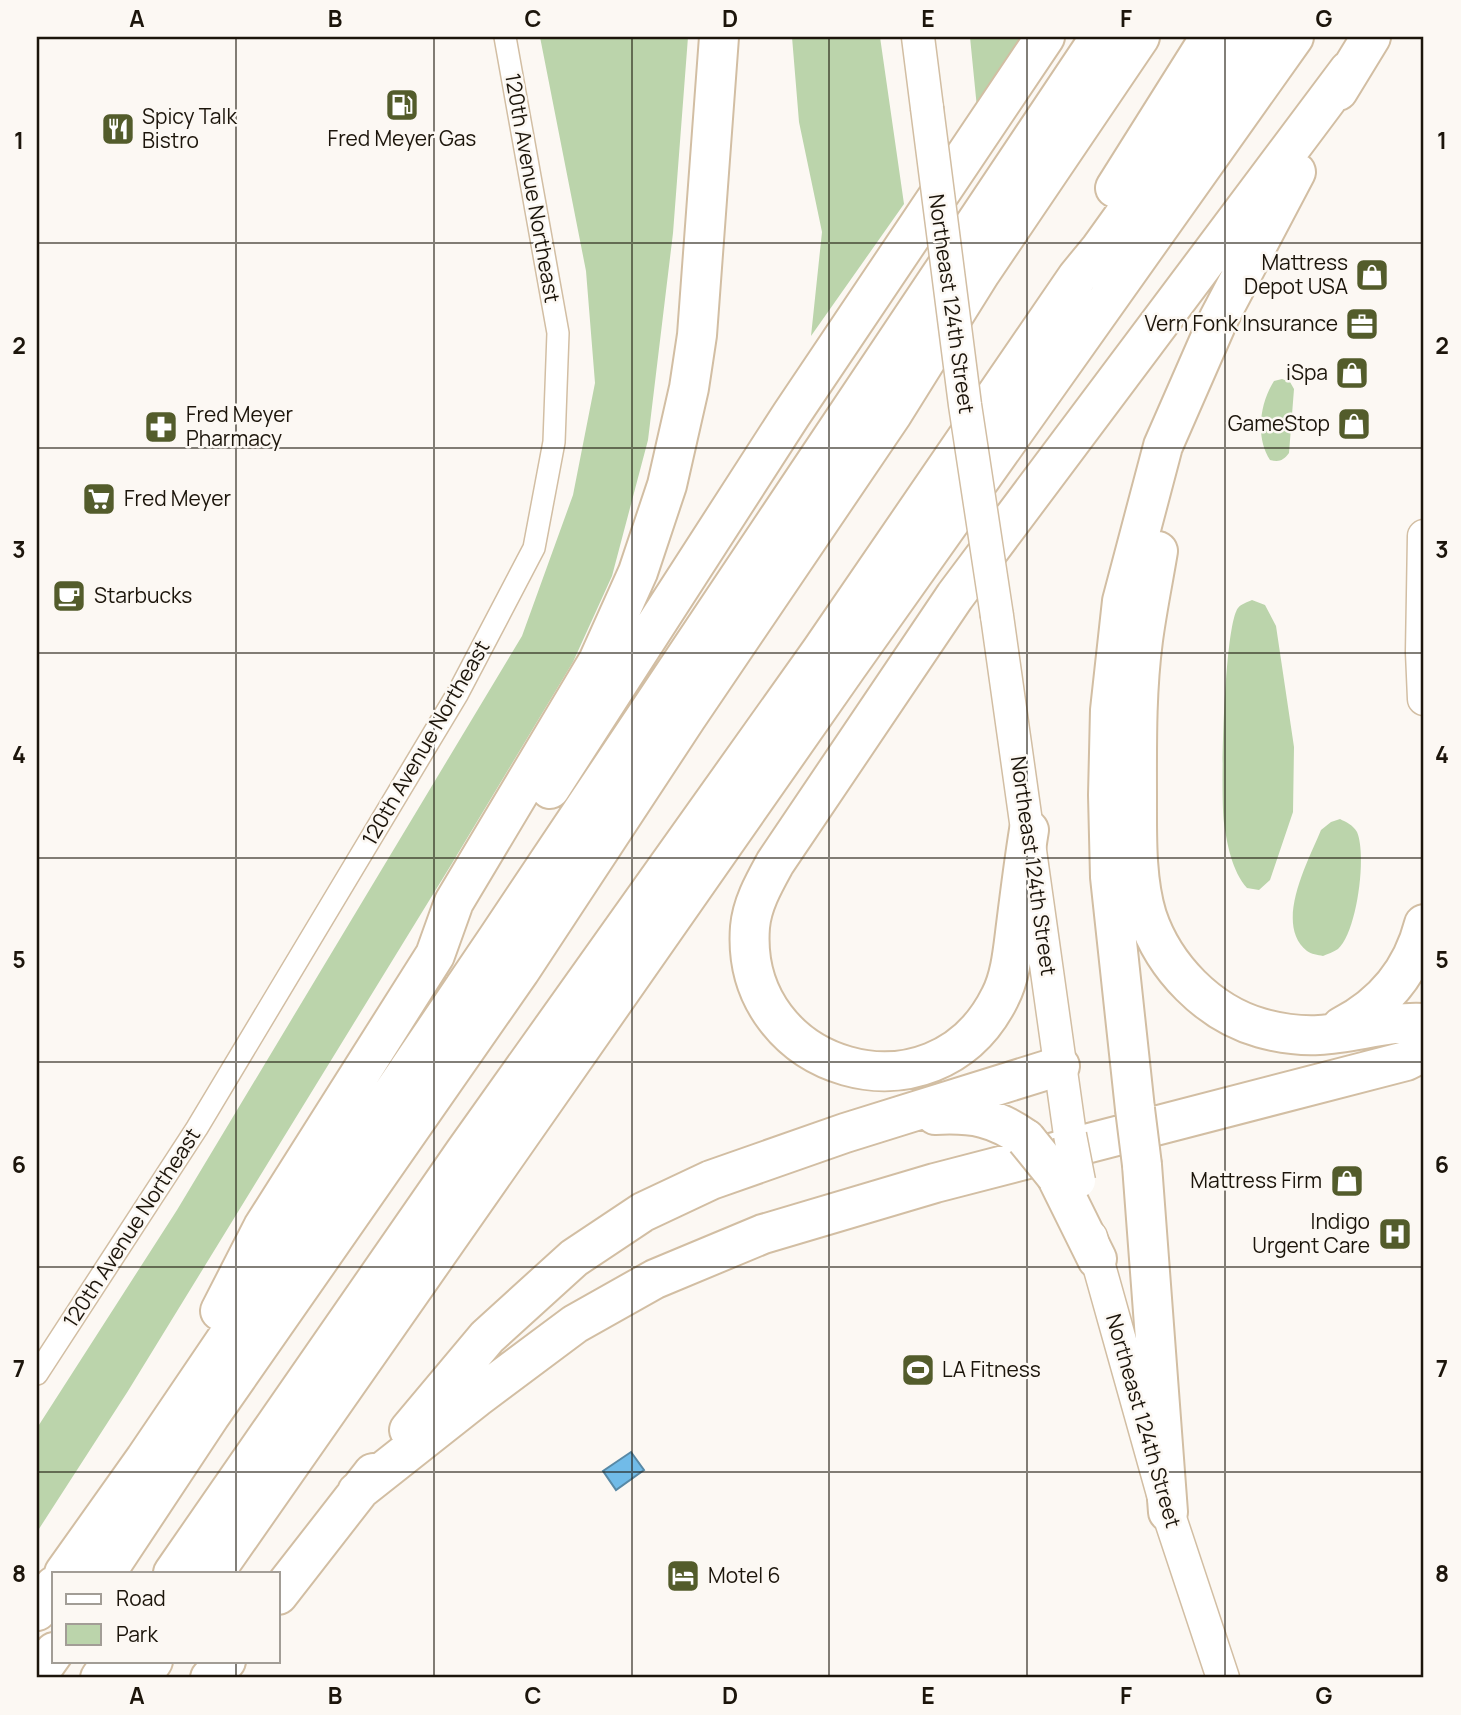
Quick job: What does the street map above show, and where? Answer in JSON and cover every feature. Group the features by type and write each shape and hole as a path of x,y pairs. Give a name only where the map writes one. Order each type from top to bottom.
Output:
{"highway":[{"path":"435,955 454,902 598,661 638,572 663,498 690,388 697,335 719,37"},
{"path":"145,1459 263,1227 435,955 472,909 791,415 1045,37"},
{"path":"65,1572 145,1459 498,939 1100,37"},
{"path":"107,1572 210,1416 520,971 687,717 893,413 981,272 1140,37"},
{"path":"1065,147 1113,110 1168,37"},
{"path":"1077,277 1112,193 1210,37"},
{"path":"174,1572 472,1142 821,650 1077,277 1252,37"},
{"path":"215,1572 847,667 1294,37"},
{"path":"1029,830 1011,958 1000,997 976,1032 954,1050 929,1063 907,1069 880,1072 856,1070 826,1060 805,1048 783,1028 767,1005 755,978 750,951 750,925 758,895 775,863 956,596 1371,37"},
{"path":"1168,1512 1142,1165 1110,877 1110,710 1122,601 1163,446 1219,318 1349,70"},
{"path":"1219,318 1160,534 1143,643 1137,758 1137,821 1141,887 1147,916 1170,962 1202,996 1224,1012 1259,1027 1286,1033 1319,1035 1400,1022 1424,1023"},
{"path":"1319,1035 1361,1016 1390,991 1413,957 1424,924"},
{"path":"357,1492 575,1324 655,1279 751,1239 935,1183 1406,1061 1424,1052"},
{"path":"280,1592 357,1492 487,1337 574,1258 643,1212 711,1181 845,1133 1060,1066"},
{"path":"901,1116 958,1114 985,1117 1006,1125 1026,1139 1067,1178 1097,1259"},
{"path":"37,1611 52,1589"},
{"path":"37,1676 52,1655"},
{"path":"100,1678 111,1662"},
{"path":"141,1678 152,1662"},
{"path":"210,1678 225,1662"}],"main road":[{"name":"Northeast 124th Street","path":"918,37 961,378 1029,830 1070,1135 1067,1178"},
{"path":"1424,536 1424,699"},
{"name":"Northeast 124th Street","path":"1097,1259 1168,1512 1223,1678"}],"street":[{"name":"120th Avenue Northeast","path":"37,1374 211,1104 458,693 534,548 554,442 558,333 505,37"}],"green space":[{"path":"540,37 688,37 673,233 648,440 612,576 573,662 451,865 128,1391 37,1532 37,1428 177,1210 522,636 573,495 595,383 586,271"},
{"path":"792,37 880,37 904,204 811,336 822,232 799,122"},
{"path":"970,37 1024,37 977,108"},
{"path":"1282,379 1290,382 1294,389 1289,453 1276,461 1270,460 1265,451 1261,420 1269,390 1274,381"},
{"path":"1252,600 1265,605 1276,626 1294,747 1293,812 1270,880 1259,890 1247,888 1234,866 1227,840 1223,806 1224,711 1229,645 1238,608"},
{"path":"1340,819 1357,832 1360,843 1358,893 1345,940 1338,949 1323,956 1307,951 1297,939 1293,925 1293,909 1302,874 1321,830"}],"water":[{"path":"631,1452 644,1470 616,1490 603,1471"}],"place":[{"name":"Fred Meyer Gas","path":"402,105"},
{"name":"Spicy Talk Bistro","path":"118,129"},
{"name":"Mattress Depot USA","path":"1372,275"},
{"name":"Vern Fonk Insurance","path":"1362,324"},
{"name":"iSpa","path":"1352,373"},
{"name":"GameStop","path":"1354,424"},
{"name":"Fred Meyer Pharmacy","path":"161,427"},
{"name":"Fred Meyer","path":"99,499"},
{"name":"Starbucks","path":"69,596"},
{"name":"Mattress Firm","path":"1347,1181"},
{"name":"Indigo Urgent Care","path":"1395,1234"},
{"name":"LA Fitness","path":"918,1370"},
{"name":"Motel 6","path":"683,1576"}]}
